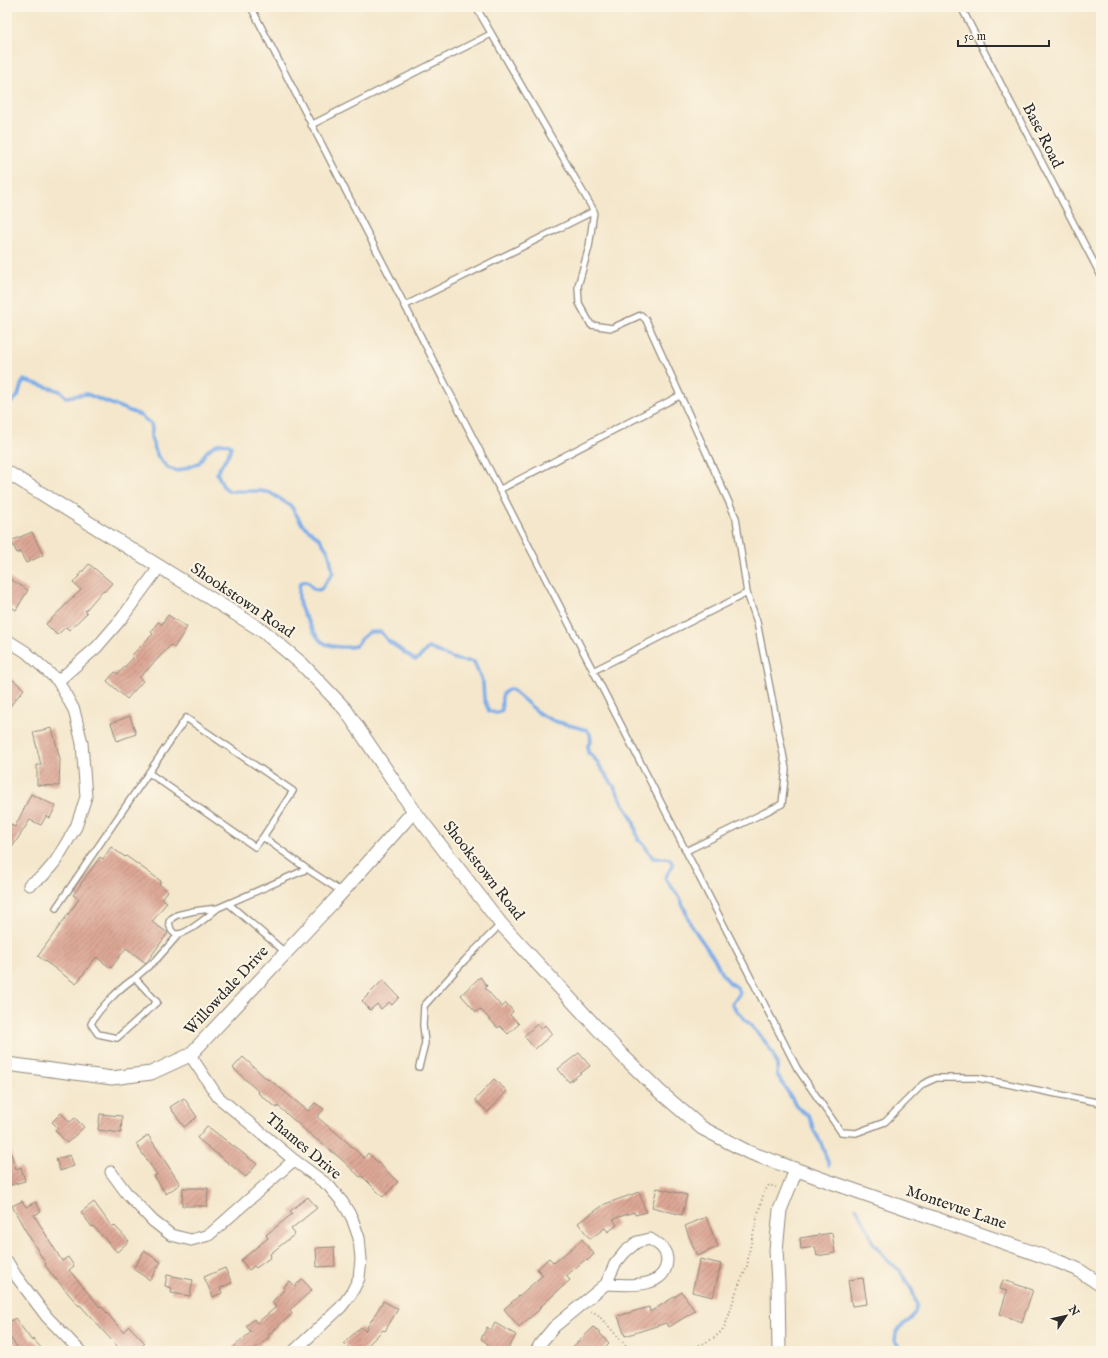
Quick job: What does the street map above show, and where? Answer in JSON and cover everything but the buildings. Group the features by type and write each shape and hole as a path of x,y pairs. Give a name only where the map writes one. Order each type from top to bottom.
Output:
{"street":[{"name":"Shookstown Road","path":"7,472 263,631 302,664 345,709 414,811 501,924 622,1055 659,1091 702,1128 748,1152 796,1170"},
{"path":"58,681 97,648 122,618 160,566"},
{"path":"7,640 26,652 58,681 74,710 82,743 86,798 76,827 55,862 43,876 28,885"},
{"name":"Willowdale Drive","path":"7,1064 112,1078 151,1073 190,1055 342,892 414,811"},
{"name":"Thames Drive","path":"190,1055 218,1097 328,1186 343,1203 352,1218 359,1238 362,1259 359,1278 351,1294 341,1307 294,1351"},
{"path":"111,1172 128,1194 153,1221 171,1234 191,1240 209,1235 294,1160"},
{"path":"779,1351 776,1250 780,1210 796,1170"},
{"name":"Montevue Lane","path":"796,1170 1057,1261 1077,1269 1101,1285"},
{"path":"536,1351 554,1327 606,1284 615,1264 625,1252 637,1242 650,1239 661,1245 667,1256 667,1266 662,1275 651,1282 635,1286 606,1284"},
{"path":"7,1261 16,1276 47,1317 80,1351"}],"lane":[{"path":"251,7 499,490 594,671 796,1068 841,1132 856,1133 885,1122 923,1084 936,1078 978,1078 1101,1103"},
{"path":"476,7 594,211 590,246 578,286 579,302 591,325 612,328 641,315 646,320 679,396 736,518 748,593 757,622 786,769 782,804 686,851"},
{"name":"Base Road","path":"961,7 1101,276"},
{"path":"312,125 491,34"},
{"path":"404,306 594,211"},
{"path":"499,490 679,396"},
{"path":"594,671 748,593"},
{"path":"56,908 186,718 293,791 255,847 149,773"},
{"path":"263,837 342,892"},
{"path":"179,934 174,933 169,922 177,915 218,908 307,869"},
{"path":"228,904 286,953"},
{"path":"135,978 157,1002 117,1038 98,1034 90,1024 94,1017 126,983 135,978 157,959 179,934 192,928 218,908"},
{"path":"419,1067 425,1043 423,1025 424,1006 501,924"}],"path":[{"path":"680,1351 704,1344 714,1338 726,1325 738,1287 749,1263 748,1256 758,1210 764,1192 769,1185 788,1190"},
{"path":"580,1305 598,1315 631,1351"}],"waterway":[{"path":"7,405 18,396 24,380 60,391 66,397 86,394 140,415 151,424 151,438 158,457 168,468 178,471 199,463 208,450 216,445 221,443 231,446 230,451 217,473 223,486 229,491 269,492 291,506 302,524 320,539 329,553 333,573 320,590 313,589 309,583 305,581 300,583 299,588 301,608 315,634 323,643 332,646 352,647 356,646 369,632 381,632 387,640 415,660 419,658 428,648 458,660 474,662 483,683 484,699 489,711 496,713 502,710 503,694 507,690 511,689 540,714 554,721 587,730 590,734 591,741 588,745 588,753 592,755 613,785 633,820 638,839 653,858 670,859 673,865 665,878 680,898 691,925 714,958 722,974 731,984 737,987 740,993 732,1005 762,1037 769,1047 777,1066 777,1075 796,1105 808,1115 811,1120 813,1129 821,1143 829,1165"},
{"path":"856,1207 868,1229 872,1241 886,1259 899,1270 912,1290 917,1305 911,1319 900,1327 896,1333 895,1341 902,1351"}]}
